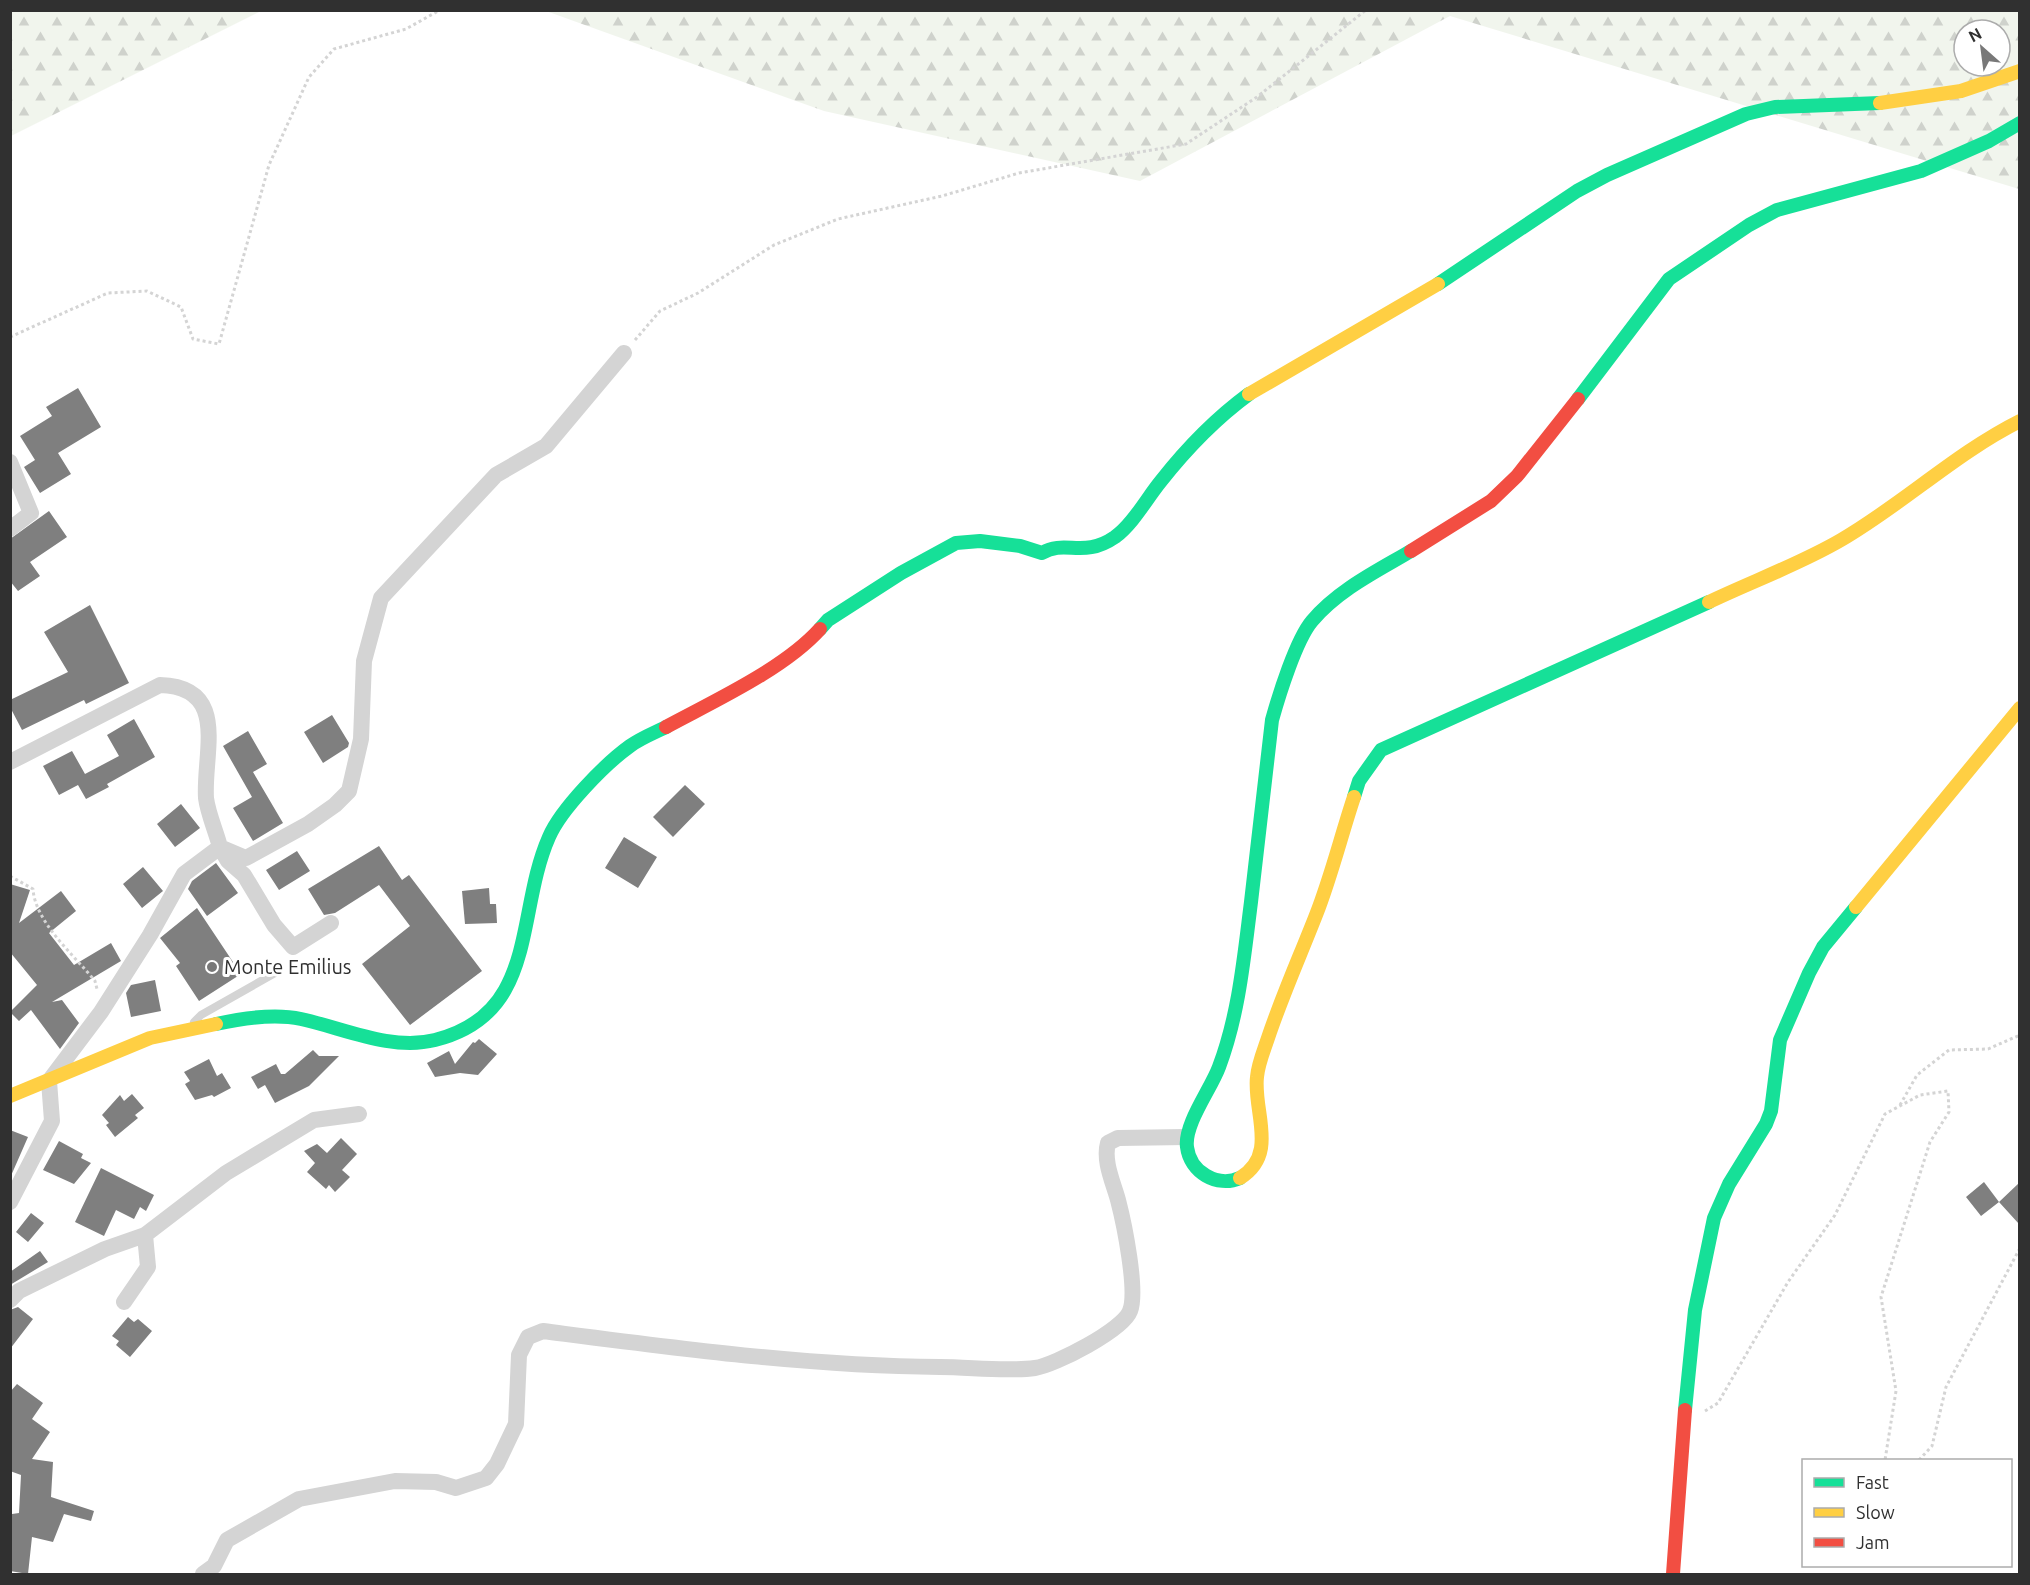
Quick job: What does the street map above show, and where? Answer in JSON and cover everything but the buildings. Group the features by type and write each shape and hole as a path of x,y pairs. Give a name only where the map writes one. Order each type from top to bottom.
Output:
{"street":[{"path":"10,1096 150,1038 242,1019 299,1018 392,1042 413,1043 433,1041 474,1026 496,1005 522,950 537,878 549,836 583,789 630,746 725,695 788,656 809,640 828,620 901,573 956,543 980,541 1020,546 1042,553 1053,547 1084,550 1100,547 1118,535 1150,492 1205,429 1252,392 1454,275 1484,251 1542,212 1606,175 1746,114 1775,107 1905,100 1961,91 2019,71"},
{"path":"2019,123 1989,141 1921,171 1777,210 1749,225 1669,279 1555,429 1517,476 1498,495 1456,526 1341,594 1311,622 1282,684 1272,720 1240,992 1219,1067 1186,1137 1187,1150 1194,1166 1214,1181 1231,1182 1243,1177 1262,1151 1264,1133 1257,1090 1263,1054 1279,1004 1317,913 1359,781 1381,750 1572,666 1841,540 1869,519 1906,499 1932,477 2019,421"},
{"path":"220,847 246,858 308,824 335,805 349,791 362,739 364,662 381,598 496,475 546,447 624,353"},
{"path":"10,462 31,513 10,529"},
{"path":"10,762 160,685 175,685 191,693 204,707 209,722 206,799 220,847 228,861 244,875 274,925 293,947 331,923"},
{"path":"1673,1575 1695,1310 1713,1218 1729,1184 1772,1111 1780,1040 1809,973 1828,940 2019,708"},
{"path":"10,1202 52,1121 49,1081 102,1012 150,936 184,874 220,847"},
{"path":"10,1300 19,1291 105,1249 146,1235 226,1173 314,1120 359,1114"},
{"path":"203,1575 214,1566 227,1540 299,1499 396,1481 436,1482 456,1488 486,1478 498,1464 516,1424 519,1355 528,1336 543,1330 692,1351 900,1367 1036,1368 1082,1348 1119,1327 1130,1312 1134,1293 1120,1207 1106,1151 1108,1143 1118,1138 1186,1137"},
{"path":"124,1302 148,1267 146,1235"}],"lane":[{"path":"187,1029 201,1015 275,973"}],"path":[{"path":"10,338 108,293 147,291 181,307 193,339 219,344 269,165 309,77 334,49 406,29 440,10"},
{"path":"624,353 660,311 698,293 774,245 838,219 942,196 1019,173 1186,144 1257,97 1366,10"},
{"path":"10,876 33,888 34,902 42,920 95,981 102,1012"},
{"path":"1899,1107 1917,1075 1949,1050 1988,1050 2019,1035"},
{"path":"1684,1424 1718,1403 1788,1282 1835,1215 1885,1114 1920,1095 1948,1091 1949,1112 1930,1142 1881,1297 1896,1391 1885,1459"},
{"path":"1921,1459 1932,1446 1946,1387 2019,1248"}],"green space":[{"path":"11,10 261,10 261,11 11,136"},
{"path":"546,11 2019,11 2019,189 1450,16 1140,181 824,111"}],"traffic: fast":[{"path":"1438,284 1577,191 1607,175 1746,114 1775,107 1880,103"},
{"path":"1578,399 1669,279 1749,225 1777,210 1921,171 1989,141 2020,123"},
{"path":"820,629 828,620 901,573 956,543 980,541 1020,546 1042,553 1059,548 1093,547 1115,537 1128,525 1171,469 1202,434 1249,394"},
{"path":"1240,1178 1222,1181 1206,1176 1193,1164 1189,1156 1187,1138 1194,1117 1219,1067 1236,1006 1246,944 1272,720 1294,654 1312,621 1346,591 1411,551"},
{"path":"1354,797 1359,781 1381,750 1709,602"},
{"path":"216,1024 258,1017 291,1017 367,1037 401,1043 435,1040 468,1027 492,1008 508,985 518,958 539,867 555,826 573,801 608,764 634,743 666,727"},
{"path":"1685,1410 1695,1310 1714,1218 1729,1184 1766,1124 1771,1111 1780,1040 1809,973 1823,947 1856,907"}],"traffic: slow":[{"path":"1880,103 1961,91 2020,71"},
{"path":"1249,394 1438,284"},
{"path":"1709,602 1793,565 1841,540 1974,448 2020,421"},
{"path":"1856,907 2020,708"},
{"path":"1240,1178 1252,1168 1259,1157 1262,1132 1257,1077 1260,1062 1321,901 1354,797"},
{"path":"10,1096 150,1038 216,1024"}],"traffic: jam":[{"path":"1411,551 1491,501 1517,476 1578,399"},
{"path":"666,727 768,671 788,658 820,629"},
{"path":"1673,1574 1685,1410"}],"place":[{"name":"Monte Emilius","path":"212,967"}]}
